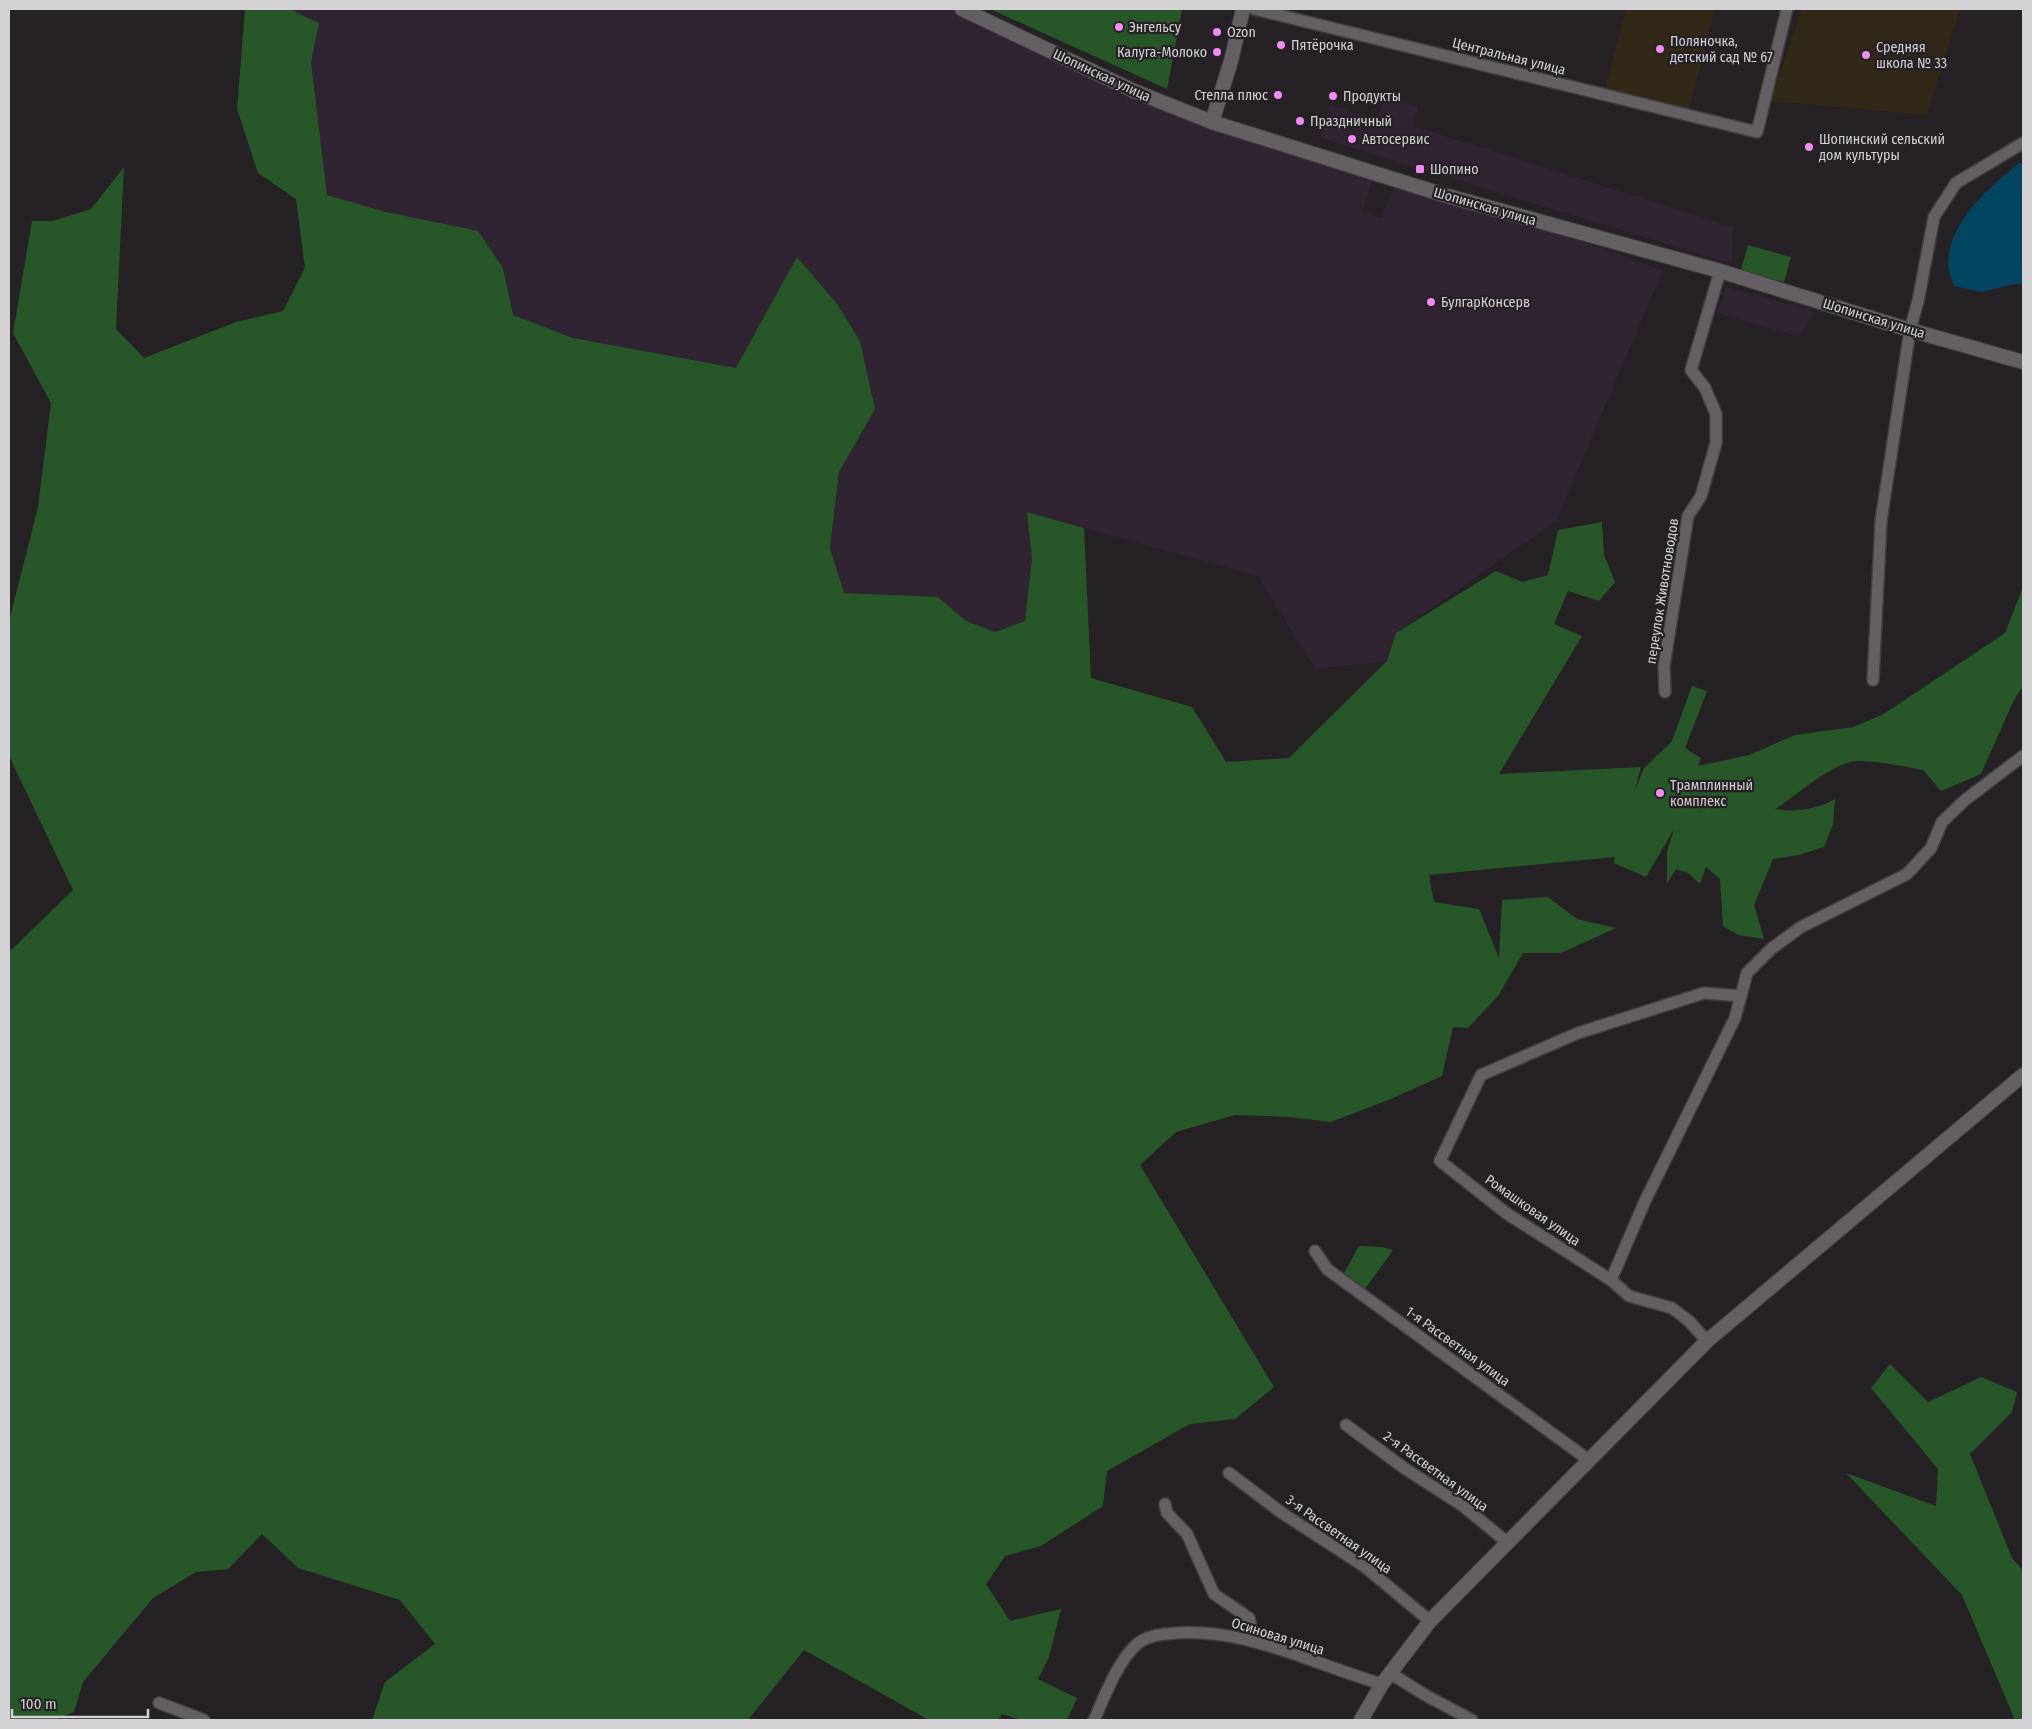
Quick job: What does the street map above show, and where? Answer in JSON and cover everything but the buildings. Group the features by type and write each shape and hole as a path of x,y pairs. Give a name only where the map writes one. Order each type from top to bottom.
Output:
{"street":[{"name":"Шопинская улица","path":"962,9 1134,91 1212,122 1444,195 1720,271 1910,330 2023,362"},
{"path":"1212,122 1231,61 1243,9"},
{"name":"Центральная улица","path":"1254,9 1757,132 1787,9"},
{"path":"1873,680 1881,521 1910,330 1918,301 1934,217 1956,183 2023,143"},
{"name":"переулок Животноводов","path":"1665,692 1664,666 1688,516 1701,496 1716,443 1716,414 1705,388 1691,370 1720,271"},
{"path":"1611,1280 1646,1201 1735,1018 1746,973 1771,949 1801,927 1907,874 1931,848 1942,822 1965,800 2023,756"},
{"name":"Ромашковая улица","path":"1707,1341 1688,1321 1672,1308 1629,1296 1611,1280 1506,1213 1440,1161 1480,1075 1578,1033 1704,993 1740,996"},
{"path":"1361,1720 1386,1678 1430,1621 1707,1341 2023,1075"},
{"name":"1-я Рассветная улица","path":"1315,1251 1327,1269 1590,1461"},
{"name":"2-я Рассветная улица","path":"1346,1425 1404,1468 1463,1506 1508,1543"},
{"name":"3-я Рассветная улица","path":"1229,1473 1282,1513 1365,1567 1430,1621"},
{"path":"1165,1504 1167,1513 1187,1534 1214,1594 1249,1618 1254,1641"},
{"name":"Осиновая улица","path":"1094,1720 1118,1670 1137,1644 1158,1635 1184,1631 1220,1634 1254,1641 1386,1678 1425,1695 1472,1720"},
{"path":"159,1703 204,1720"}],"shaded area":[{"path":"289,9 967,9 1216,126 1375,171 1362,212 1381,218 1398,178 1663,270 1556,521 1396,633 1387,661 1315,669 1258,576 1028,512 1032,558 1025,621 995,632 966,621 938,597 844,593 830,548 839,472 875,409 860,341 837,304 798,258 737,368 573,338 513,315 503,268 386,212 327,195 311,62 319,23"},
{"name":"Поляночка, детский сад № 67","path":"1626,9 1715,9 1689,110 1605,89"},
{"name":"Средняя школа № 33","path":"1802,9 1960,9 1927,115 1771,101"},
{"path":"1385,97 1418,107 1413,126 1733,227 1732,264 1320,138 1329,105 1377,120"},
{"path":"1726,287 1815,311 1799,337 1718,313"}],"green space":[{"path":"245,9 289,9 319,23 311,62 327,195 386,212 478,231 503,268 513,315 573,338 736,368 797,257 837,304 860,341 875,409 839,472 830,548 844,593 938,597 966,621 995,632 1025,621 1032,558 1027,512 1084,528 1091,678 1192,707 1226,762 1289,758 1387,661 1396,633 1496,571 1522,582 1548,575 1558,530 1602,522 1604,555 1615,582 1599,601 1568,591 1554,624 1582,636 1499,774 1641,767 1635,790 1644,768 1672,741 1692,686 1707,691 1685,748 1701,758 1698,766 1749,755 1795,735 1853,727 1882,715 2005,633 2023,587 2023,686 2013,702 1981,774 1941,791 1923,770 1875,762 1850,762 1821,776 1775,809 1790,811 1806,809 1835,799 1833,824 1824,847 1799,855 1773,859 1754,905 1764,939 1738,935 1723,926 1720,879 1706,867 1700,884 1688,873 1676,869 1667,883 1667,852 1674,829 1646,877 1614,863 1615,857 1429,875 1434,902 1479,909 1499,958 1502,900 1548,897 1577,919 1616,928 1561,953 1523,953 1498,996 1468,1028 1453,1027 1442,1076 1391,1099 1331,1122 1289,1117 1235,1115 1176,1132 1140,1165 1274,1387 1235,1419 1190,1424 1107,1471 1103,1506 1041,1546 1005,1556 986,1584 1010,1621 1061,1609 1049,1657 1038,1679 1077,1698 1067,1720 1021,1720 1002,1714 998,1720 929,1720 804,1650 748,1720 372,1720 385,1682 435,1644 400,1600 298,1568 262,1534 228,1569 196,1572 153,1598 83,1682 74,1712 54,1720 9,1720 9,952 73,890 9,756 9,621 38,507 51,403 13,333 32,221 52,221 91,209 124,167 116,329 144,358 236,322 283,311 305,268 296,199 258,173 237,109"},
{"path":"990,9 1182,9 1167,89"},
{"path":"1748,245 1791,257 1784,282 1741,270"},
{"path":"1359,1246 1382,1247 1393,1250 1365,1289 1342,1277"},
{"path":"1890,1364 1928,1402 1981,1377 2017,1392 2012,1412 1970,1454 2012,1558 2023,1571 2023,1720 2015,1720 1962,1595 1846,1473 1936,1506 1938,1469 1871,1388"}],"water":[{"path":"2019,163 2023,163 2023,284 2014,284 1982,292 1954,286 1948,263 1950,247 1963,219 1983,195"}],"place":[{"name":"Энгельсу","path":"1119,27"},
{"name":"Ozon","path":"1217,32"},
{"name":"Пятёрочка","path":"1281,45"},
{"name":"Поляночка, детский сад № 67","path":"1660,49"},
{"name":"Калуга-Молоко","path":"1217,52"},
{"name":"Средняя школа № 33","path":"1866,55"},
{"name":"Стелла плюс","path":"1278,95"},
{"name":"Продукты","path":"1333,96"},
{"name":"Праздничный","path":"1300,121"},
{"name":"Автосервис","path":"1352,139"},
{"name":"Шопинский сельский дом культуры","path":"1809,147"},
{"name":"Шопино","path":"1420,169"},
{"name":"БулгарКонсерв","path":"1431,302"},
{"name":"Трамплинный комплекс","path":"1660,793"}]}
